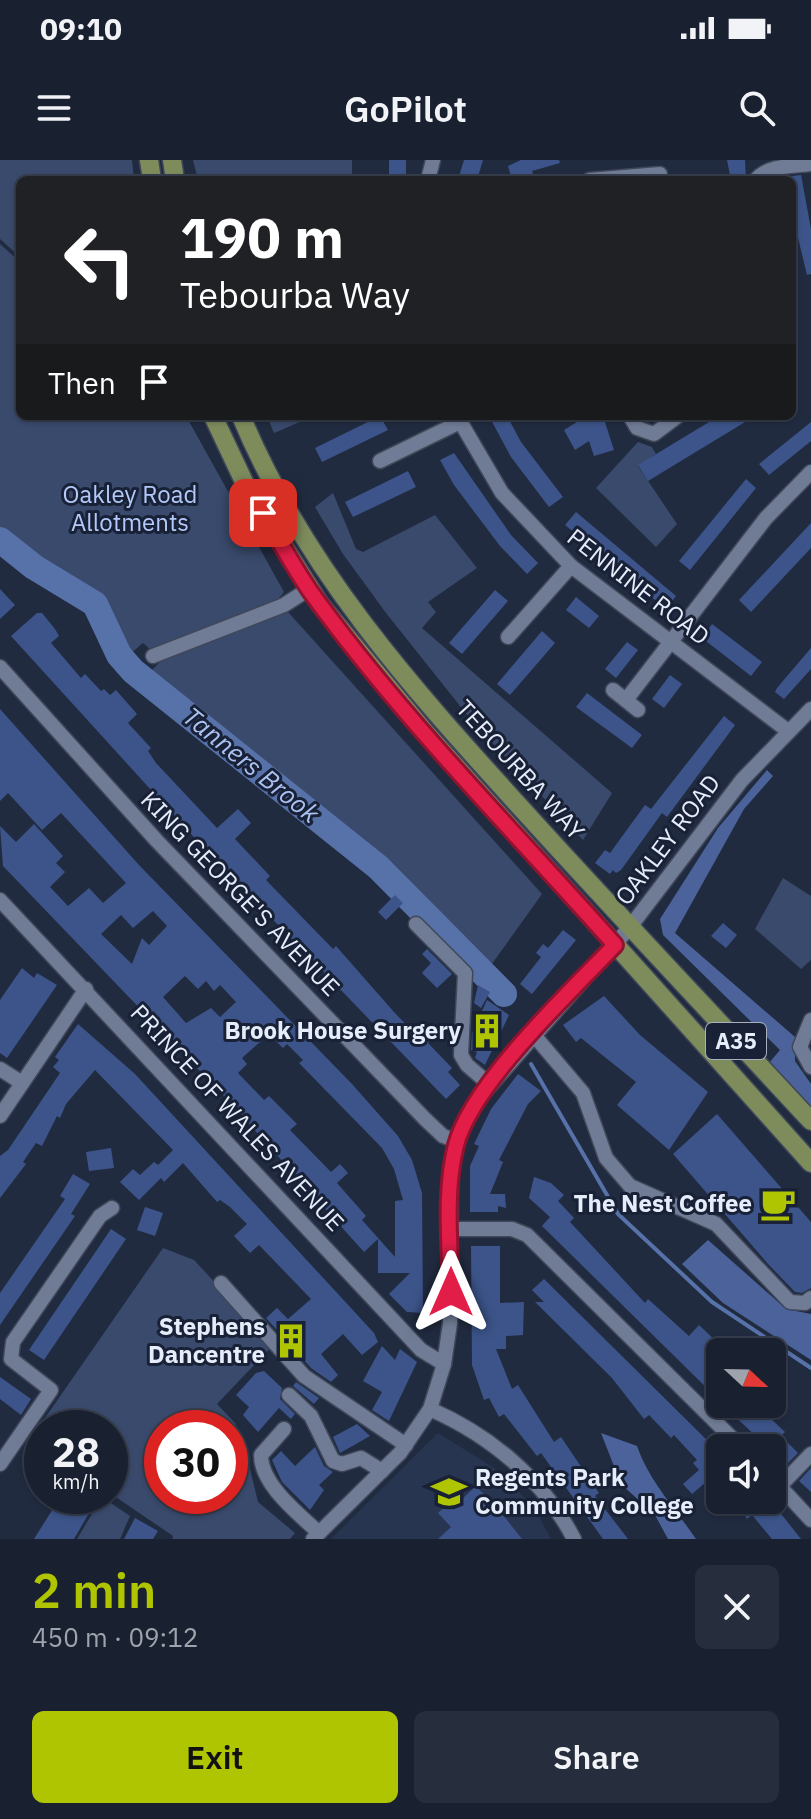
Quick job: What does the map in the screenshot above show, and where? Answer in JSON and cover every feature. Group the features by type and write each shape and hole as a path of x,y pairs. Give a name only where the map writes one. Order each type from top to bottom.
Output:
{"main road":[{"name":"TEBOURBA WAY","path":"215,420 247,488 309,589 425,732 811,1163"},
{"name":"TEBOURBA WAY","path":"243,420 275,489 305,541 374,638 431,708 811,1121"}],"street":[{"path":"759,176 773,169 811,164"},
{"path":"621,176 660,171"},
{"path":"380,461 456,420"},
{"name":"PENNINE ROAD","path":"459,420 502,493 571,566 788,731"},
{"path":"632,420 637,428 654,434 673,420"},
{"path":"613,690 632,705 670,642 766,518 811,472"},
{"path":"508,637 571,566"},
{"path":"153,656 284,605 309,589"},
{"name":"KING GEORGE'S AVENUE","path":"0,667 157,841 425,1119 443,1136 457,1141"},
{"name":"OAKLEY ROAD","path":"316,1536 406,1445 430,1409 444,1364 450,1323 450,1183 457,1141 474,1104 630,927 723,803 811,709"},
{"name":"PRINCE OF WALES AVENUE","path":"0,900 421,1350 444,1364"},
{"path":"416,924 465,973 461,1055 467,1065 489,1084"},
{"path":"0,1116 86,989"},
{"path":"811,1020 800,1047 811,1067"},
{"path":"533,1034 583,1093 606,1158 630,1186 716,1224 790,1302 805,1303 811,1298"},
{"path":"0,1069 22,1083"},
{"path":"0,1464 51,1390 11,1359 13,1342 100,1216 112,1208"},
{"path":"450,1229 512,1229 527,1235 728,1434"},
{"path":"221,1283 304,1376 406,1445"},
{"path":"289,1395 311,1416 333,1461 342,1464 361,1458 382,1471"},
{"path":"430,1409 497,1447 523,1470 555,1507 574,1539"},
{"path":"284,1429 261,1455 261,1463 279,1492 316,1536"},
{"path":"786,1474 811,1454"},
{"path":"786,1493 811,1520"}],"shaded area":[{"path":"767,770 773,776 744,809 675,933 795,1037 795,1061 811,1084 811,1107 769,1063 780,1050 663,935 660,919 718,828"},
{"path":"708,1240 786,1309 811,1314 811,1360 786,1344 786,1338 777,1338 723,1303 682,1264"},
{"name":"Regents Park Community College","path":"438,1433 502,1473 536,1511 551,1539 331,1539"},
{"path":"601,1433 637,1446 655,1483 696,1539 668,1539 655,1515 621,1484"}],"green space":[{"path":"0,160 132,160 134,176 16,176 16,253 0,239"},
{"path":"193,160 352,160 352,176 197,176"},
{"name":"Oakley Road Allotments","path":"0,244 16,258 16,420 188,420 284,592 274,604 150,649 143,643 131,653 95,596 37,562 0,531"},
{"path":"269,420 305,420 274,433"},
{"path":"638,442 652,447 656,454 638,466 677,524 656,547 596,488"},
{"path":"333,493 356,549 363,552 435,515 477,568 428,602 436,612 422,628 612,793 583,840 472,721 343,554 315,507"},
{"path":"288,612 542,894 489,968 381,863 148,674 168,654"},
{"path":"783,878 811,896 811,960 801,969 755,929"},
{"path":"163,1248 194,1260 273,1345 217,1404 223,1410 144,1410 144,1514 248,1514 248,1461 258,1502 295,1533 290,1539 172,1539 173,1536 128,1505 128,1410 51,1410"},
{"path":"92,1514 130,1516 120,1539 77,1539"}],"building":[{"path":"389,160 406,160 406,176 389,176"},
{"path":"464,160 483,160 478,176 459,176"},
{"path":"521,160 559,160 560,163 532,171 534,176 511,176 508,166"},
{"path":"727,160 745,160 746,176 730,176"},
{"path":"801,175 811,229 811,274 807,275 796,230 796,176 792,176"},
{"path":"372,420 382,420 388,430 322,462 315,448"},
{"path":"491,420 509,420 521,442 563,497 549,507 511,457"},
{"path":"580,420 604,420 614,450 594,456 589,441 575,450 564,430"},
{"path":"712,420 748,420 648,481 638,465"},
{"path":"811,422 811,441 769,475 759,464"},
{"path":"454,453 511,535 538,563 527,574 500,546 454,485 440,460"},
{"path":"408,471 416,487 353,517 345,502"},
{"path":"746,479 756,488 690,570 679,561"},
{"path":"576,512 676,596 666,609 565,525"},
{"path":"811,523 811,548 751,612 739,600"},
{"path":"0,589 15,605 0,619"},
{"path":"495,590 508,601 462,654 449,643"},
{"path":"576,597 599,616 589,628 566,610"},
{"path":"37,613 42,613 55,629 59,636 51,643 81,678 85,674 101,691 104,689 110,695 116,690 137,714 128,723 151,748 148,751 156,763 217,828 238,809 251,823 235,839 270,876 266,880 333,949 336,946 418,1037 423,1032 431,1040 428,1043 452,1068 448,1072 460,1085 446,1099 202,846 11,636"},
{"path":"712,624 762,662 751,676 702,638"},
{"path":"542,631 555,643 510,695 497,684"},
{"path":"627,642 638,650 616,678 605,669"},
{"path":"811,648 811,669 784,699 775,692 777,688"},
{"path":"670,675 682,684 664,708 652,699"},
{"path":"587,693 642,735 632,748 576,707"},
{"path":"0,709 139,865 352,1084 398,1136 412,1160 422,1193 423,1313 407,1312 389,1294 410,1273 378,1273 378,1239 364,1252 223,1095 3,866 0,826 16,842 34,824 63,856 56,863 65,872 50,887 68,906 89,888 103,903 126,883 61,813 42,830 8,793 0,801","holes":["153,911 167,926 149,945 142,938 132,964 101,934 121,915 133,928","185,976 198,989 206,981 214,991 220,985 236,1002 220,1017 211,1008 186,1023 163,997","269,1034 283,1048 287,1044 303,1060 299,1063 382,1148 394,1169 403,1200 395,1201 395,1257 362,1220 366,1216 337,1183 348,1173 340,1164 331,1172 290,1130 297,1124 269,1096 264,1100 238,1073 247,1064 242,1058"]},
{"path":"724,716 735,725 667,817 662,813 621,870 616,873 613,870 610,874 595,863 605,850 610,853 645,805 651,809"},
{"path":"395,895 403,903 386,920 378,912"},
{"path":"723,923 737,935 726,948 711,936"},
{"path":"563,930 576,940 532,994 520,984 541,957 536,953 543,944 548,948"},
{"path":"427,949 452,974 437,988 422,973 431,963 422,954"},
{"path":"22,968 34,978 37,973 57,985 7,1058 0,1053 0,1000"},
{"path":"478,985 490,992 481,1008 474,1003"},
{"path":"604,996 640,1035 708,1092 669,1150 617,1105 636,1082 581,1038 576,1042 563,1025"},
{"name":"Brook House Surgery","path":"487,1000 509,1015 485,1065 475,1058 477,1052 471,1050 472,1033"},
{"path":"78,1024 135,1074 374,1333 378,1342 362,1355 343,1334 321,1354 338,1375 331,1382 311,1368 266,1318 277,1308 288,1319 311,1299 259,1245 250,1253 234,1236 247,1224 230,1207 220,1200 217,1202 183,1163 164,1182 161,1178 139,1200 120,1182 133,1169 140,1175 154,1162 158,1165 173,1150 95,1070 66,1104 60,1118 57,1116 42,1146 36,1143 23,1162 26,1164 0,1198 0,1156 8,1150 60,1073 53,1067 59,1060 55,1057"},
{"path":"518,1074 541,1091 528,1104 499,1160 503,1162 490,1194 505,1194 506,1208 498,1206 498,1212 470,1212 470,1166 479,1146 474,1144 491,1109"},
{"path":"717,1114 811,1222 811,1288 802,1293 795,1292 768,1264 673,1154"},
{"path":"111,1148 114,1168 89,1171 86,1152"},
{"path":"73,1174 90,1184 71,1214 75,1216 0,1325 0,1293 65,1199 60,1196"},
{"path":"534,1177 551,1183 564,1195 558,1201 574,1218 570,1222 645,1303 648,1299 689,1336 699,1325 713,1338 706,1338 706,1387 542,1226 550,1217 529,1198"},
{"path":"145,1207 163,1213 155,1236 137,1230"},
{"path":"111,1229 126,1239 44,1360 29,1350"},
{"path":"471,1246 500,1246 500,1303 524,1302 523,1335 506,1336 506,1349 496,1349 512,1389 518,1385 554,1442 561,1437 599,1493 595,1496 628,1539 603,1539 541,1453 537,1456 504,1414 499,1417 489,1398 484,1400 472,1365"},
{"path":"544,1279 706,1439 706,1482 692,1494 683,1484 699,1470 693,1463 697,1460 674,1435 671,1438 649,1415 644,1419 612,1378 535,1302 544,1302 532,1290"},
{"path":"382,1346 395,1360 400,1349 417,1362 389,1421 372,1410 382,1392 363,1381"},
{"path":"264,1371 282,1388 280,1399 295,1414 291,1419 279,1408 258,1432 248,1421 249,1407 236,1395 256,1373"},
{"path":"0,1377 31,1399 21,1415 0,1399"},
{"path":"296,1382 319,1398 314,1404 293,1386"},
{"path":"737,1418 770,1418 785,1432 783,1434 753,1434"},
{"path":"357,1424 370,1436 340,1453 333,1437"},
{"path":"786,1441 798,1453 786,1465"},
{"path":"315,1447 324,1466 333,1472 319,1485 324,1490 310,1510 282,1482 272,1460 281,1451 295,1466"},
{"path":"811,1468 811,1492 799,1481"},
{"path":"476,1486 522,1539 438,1539 451,1527 438,1513 457,1496 461,1500"},
{"path":"50,1514 89,1514 74,1539 34,1539"},
{"path":"744,1514 781,1514 801,1539 772,1539 752,1515 747,1519"},
{"path":"135,1518 158,1531 153,1539 124,1539"}],"waterway":[{"name":"Tanners Brook","path":"0,540 34,567 95,604 119,655 133,671 378,867 504,994"},
{"name":"Tanners Brook","path":"531,1064 618,1214 712,1302 811,1368"}],"place":[{"name":"Brook House Surgery","path":"487,1031"},
{"name":"The Nest Coffee","path":"778,1204"},
{"name":"Stephens Dancentre","path":"291,1341"},
{"name":"Regents Park Community College","path":"449,1492"}],"route":[{"path":"263,513 309,589 425,732 615,945 501,1070 467,1116 451,1169 451,1292"}]}
